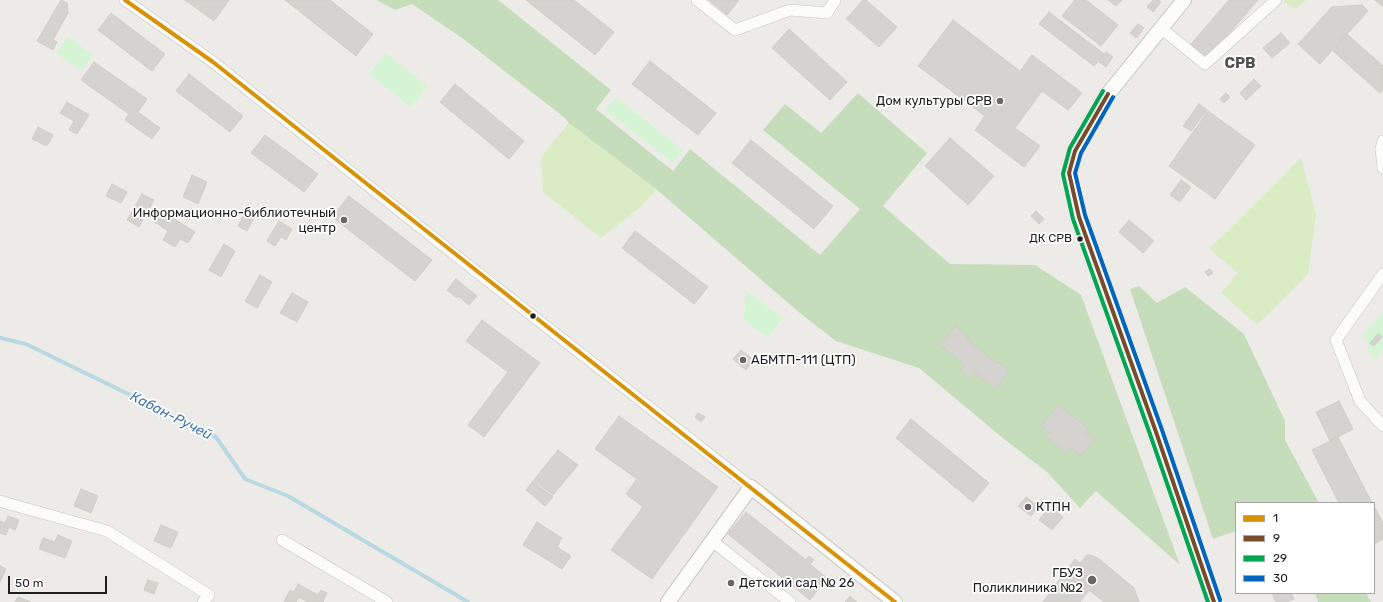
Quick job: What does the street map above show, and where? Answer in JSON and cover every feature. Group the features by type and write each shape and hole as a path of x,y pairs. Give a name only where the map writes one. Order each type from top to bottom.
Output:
{"street":[{"path":"124,0 213,62 895,602"},
{"path":"697,0 735,30 790,10 827,13 835,0"},
{"path":"1184,0 1108,94 1075,151 1069,173 1079,217 1156,432 1214,602"},
{"path":"1161,28 1205,64 1276,0"},
{"path":"1383,141 1381,149 1383,168"},
{"path":"1383,274 1336,340 1360,401 1383,426"},
{"path":"668,602 751,487"},
{"path":"0,501 6,504 108,531 209,595 203,602"},
{"path":"282,540 387,602"},
{"path":"712,541 790,602"}],"green space":[{"path":"377,0 498,0 611,90 596,109 673,171 690,149 820,255 860,209 763,130 785,104 821,133 858,93 927,153 883,206 950,264 1035,265 1081,295 1180,565 1096,491 1080,508 1047,472 1004,439 919,368 836,341 801,314 656,189 569,123 565,118 462,38 412,4 395,10"},
{"path":"1306,0 1295,9 1283,1"},
{"path":"68,37 93,55 81,71 56,53"},
{"path":"386,53 428,86 411,107 369,74"},
{"path":"616,97 683,150 673,163 605,110"},
{"path":"569,123 656,189 642,206 601,238 543,192 541,157"},
{"path":"1301,158 1316,214 1308,274 1257,325 1221,293 1238,273 1209,249"},
{"path":"1139,286 1157,303 1185,287 1244,334 1285,421 1285,440 1318,502 1235,502 1235,531 1213,539 1130,289"},
{"path":"746,291 783,318 768,338 744,320"},
{"path":"1383,311 1383,349 1373,361 1364,334"},
{"path":"1315,594 1367,594 1371,602 1318,602"}],"building":[{"path":"61,0 67,3 68,13 53,40 57,42 53,50 37,41"},
{"path":"185,0 229,0 214,21"},
{"path":"285,0 330,0 373,34 356,56"},
{"path":"526,0 574,0 614,32 595,55"},
{"path":"709,0 739,0 727,15"},
{"path":"863,0 866,0 897,27 879,47 846,19"},
{"path":"1075,0 1086,0 1118,25 1101,46 1062,16"},
{"path":"1108,0 1122,0 1116,6"},
{"path":"1153,0 1158,0 1161,2 1153,12 1147,7"},
{"path":"1229,0 1258,0 1207,59 1191,44"},
{"path":"1375,0 1383,0 1383,7"},
{"path":"1362,5 1368,11 1320,64 1298,44 1332,7"},
{"path":"1049,12 1104,54 1094,66 1039,24"},
{"path":"111,13 165,54 152,71 98,30"},
{"name":"Дом культуры СРВ","path":"953,20 1020,71 1032,55 1082,93 1068,110 1042,91 1015,128 1040,146 1024,167 975,130 985,116 918,66"},
{"path":"1138,24 1144,28 1136,38 1130,33"},
{"path":"789,29 847,82 830,100 772,48"},
{"path":"1281,33 1290,43 1272,58 1263,48"},
{"path":"1347,34 1383,66 1383,89 1380,93 1333,51"},
{"path":"1106,52 1113,57 1106,67 1099,62"},
{"path":"650,61 716,113 698,135 632,84"},
{"path":"94,62 147,99 138,112 160,128 152,139 125,120 129,114 81,80"},
{"path":"189,74 243,116 230,132 176,91"},
{"path":"1254,79 1261,86 1246,100 1240,93"},
{"path":"455,84 524,141 509,159 440,102"},
{"path":"1226,93 1230,97 1224,103 1220,99"},
{"path":"67,102 89,115 77,134 69,130 74,121 60,113"},
{"path":"1199,104 1207,110 1191,131 1183,126"},
{"path":"1208,111 1255,145 1215,199 1169,166"},
{"path":"38,127 53,135 47,146 32,139"},
{"path":"265,135 318,174 304,192 251,153"},
{"path":"950,138 994,176 968,205 925,166"},
{"path":"751,140 833,206 814,229 732,163"},
{"path":"192,175 207,182 198,204 183,197"},
{"path":"1181,180 1191,187 1180,202 1170,195"},
{"path":"112,184 127,192 121,203 106,196"},
{"path":"142,194 154,200 139,227 127,220"},
{"path":"349,196 432,260 415,281 332,217"},
{"path":"248,207 257,212 247,231 238,226"},
{"path":"160,210 195,232 188,243 180,239 175,247 163,240 168,231 153,221"},
{"path":"1036,211 1044,219 1039,224 1031,216"},
{"path":"1129,220 1154,241 1143,253 1119,232"},
{"path":"279,221 292,229 286,240 281,237 275,246 267,241"},
{"path":"635,231 708,287 694,304 622,248"},
{"path":"224,244 235,251 221,277 209,270"},
{"path":"1210,269 1213,273 1208,276 1205,272"},
{"path":"260,275 272,282 257,308 245,301"},
{"path":"456,279 477,296 469,305 458,296 457,298 447,290"},
{"path":"292,293 308,302 297,322 280,313"},
{"path":"482,320 540,363 484,437 468,425 508,372 466,341"},
{"path":"955,326 969,338 967,339 996,363 998,362 1009,371 995,389 974,372 969,378 960,370 965,365 940,345"},
{"path":"1378,334 1382,337 1374,346 1370,343"},
{"name":"АБМТП-111 (ЦТП)","path":"741,350 754,360 746,370 733,359"},
{"path":"1339,401 1353,429 1330,441 1316,412"},
{"path":"1058,405 1088,428 1085,432 1095,439 1081,456 1071,448 1066,453 1046,437 1050,433 1041,426"},
{"path":"698,413 705,417 701,422 695,417"},
{"path":"619,416 718,487 652,579 611,550 643,507 626,494 637,479 595,449"},
{"path":"911,419 989,483 973,502 896,438"},
{"path":"1338,437 1371,502 1338,502 1312,450"},
{"path":"558,450 578,465 553,495 534,480"},
{"path":"533,481 553,497 545,506 526,490"},
{"path":"81,489 98,496 91,513 74,506"},
{"name":"КТПН","path":"1026,497 1039,507 1031,516 1018,506"},
{"path":"1050,506 1063,517 1052,530 1039,520"},
{"path":"1375,508 1383,523 1383,539 1375,543"},
{"path":"746,512 806,560 809,556 814,560 810,564 827,578 810,600 728,534"},
{"path":"8,516 19,520 15,530 9,527 6,535 0,533 0,521 5,523"},
{"path":"537,522 562,538 557,547 571,556 562,569 523,545"},
{"path":"161,525 178,532 171,548 154,541"},
{"path":"58,535 72,541 65,558 39,549 43,538 55,542"},
{"name":"ГБУЗ Поликлиника №2","path":"1087,555 1098,558 1134,588 1139,602 1104,602 1089,590 1080,602 1043,602 1075,559 1080,563"},
{"path":"0,566 6,569 0,582"},
{"path":"148,580 158,583 154,594 144,590"},
{"path":"298,584 318,595 321,590 327,593 323,601 324,602 308,602 299,597 296,602 284,602 290,590 294,592"},
{"path":"1272,594 1292,594 1294,599 1286,602 1276,602"},
{"path":"850,596 857,602 845,602"},
{"path":"18,597 31,602 15,602"}],"waterway":[{"name":"Кабан-Ручей","path":"0,338 26,344 216,437 245,479 288,496 468,602"}],"transit line":[{"name":"1","path":"125,0 213,62 895,602"},
{"name":"29","path":"1103,91 1070,148 1063,174 1073,219 1208,602"},
{"name":"9","path":"1108,94 1075,151 1069,173 1079,217 1156,432 1214,602"},
{"name":"30","path":"1113,97 1081,153 1075,173 1085,215 1162,430 1220,600"}],"place":[{"name":"Дом культуры СРВ","path":"1000,101"},
{"name":"Информационно-библиотечный центр","path":"344,220"},
{"name":"ДК СРВ","path":"1080,239"},
{"name":"АБМТП-111 (ЦТП)","path":"743,360"},
{"name":"КТПН","path":"1028,507"},
{"name":"ГБУЗ Поликлиника №2","path":"1092,580"},
{"name":"Детский сад № 26","path":"731,583"}],"district":[{"name":"СРВ","path":"1240,64"}]}
